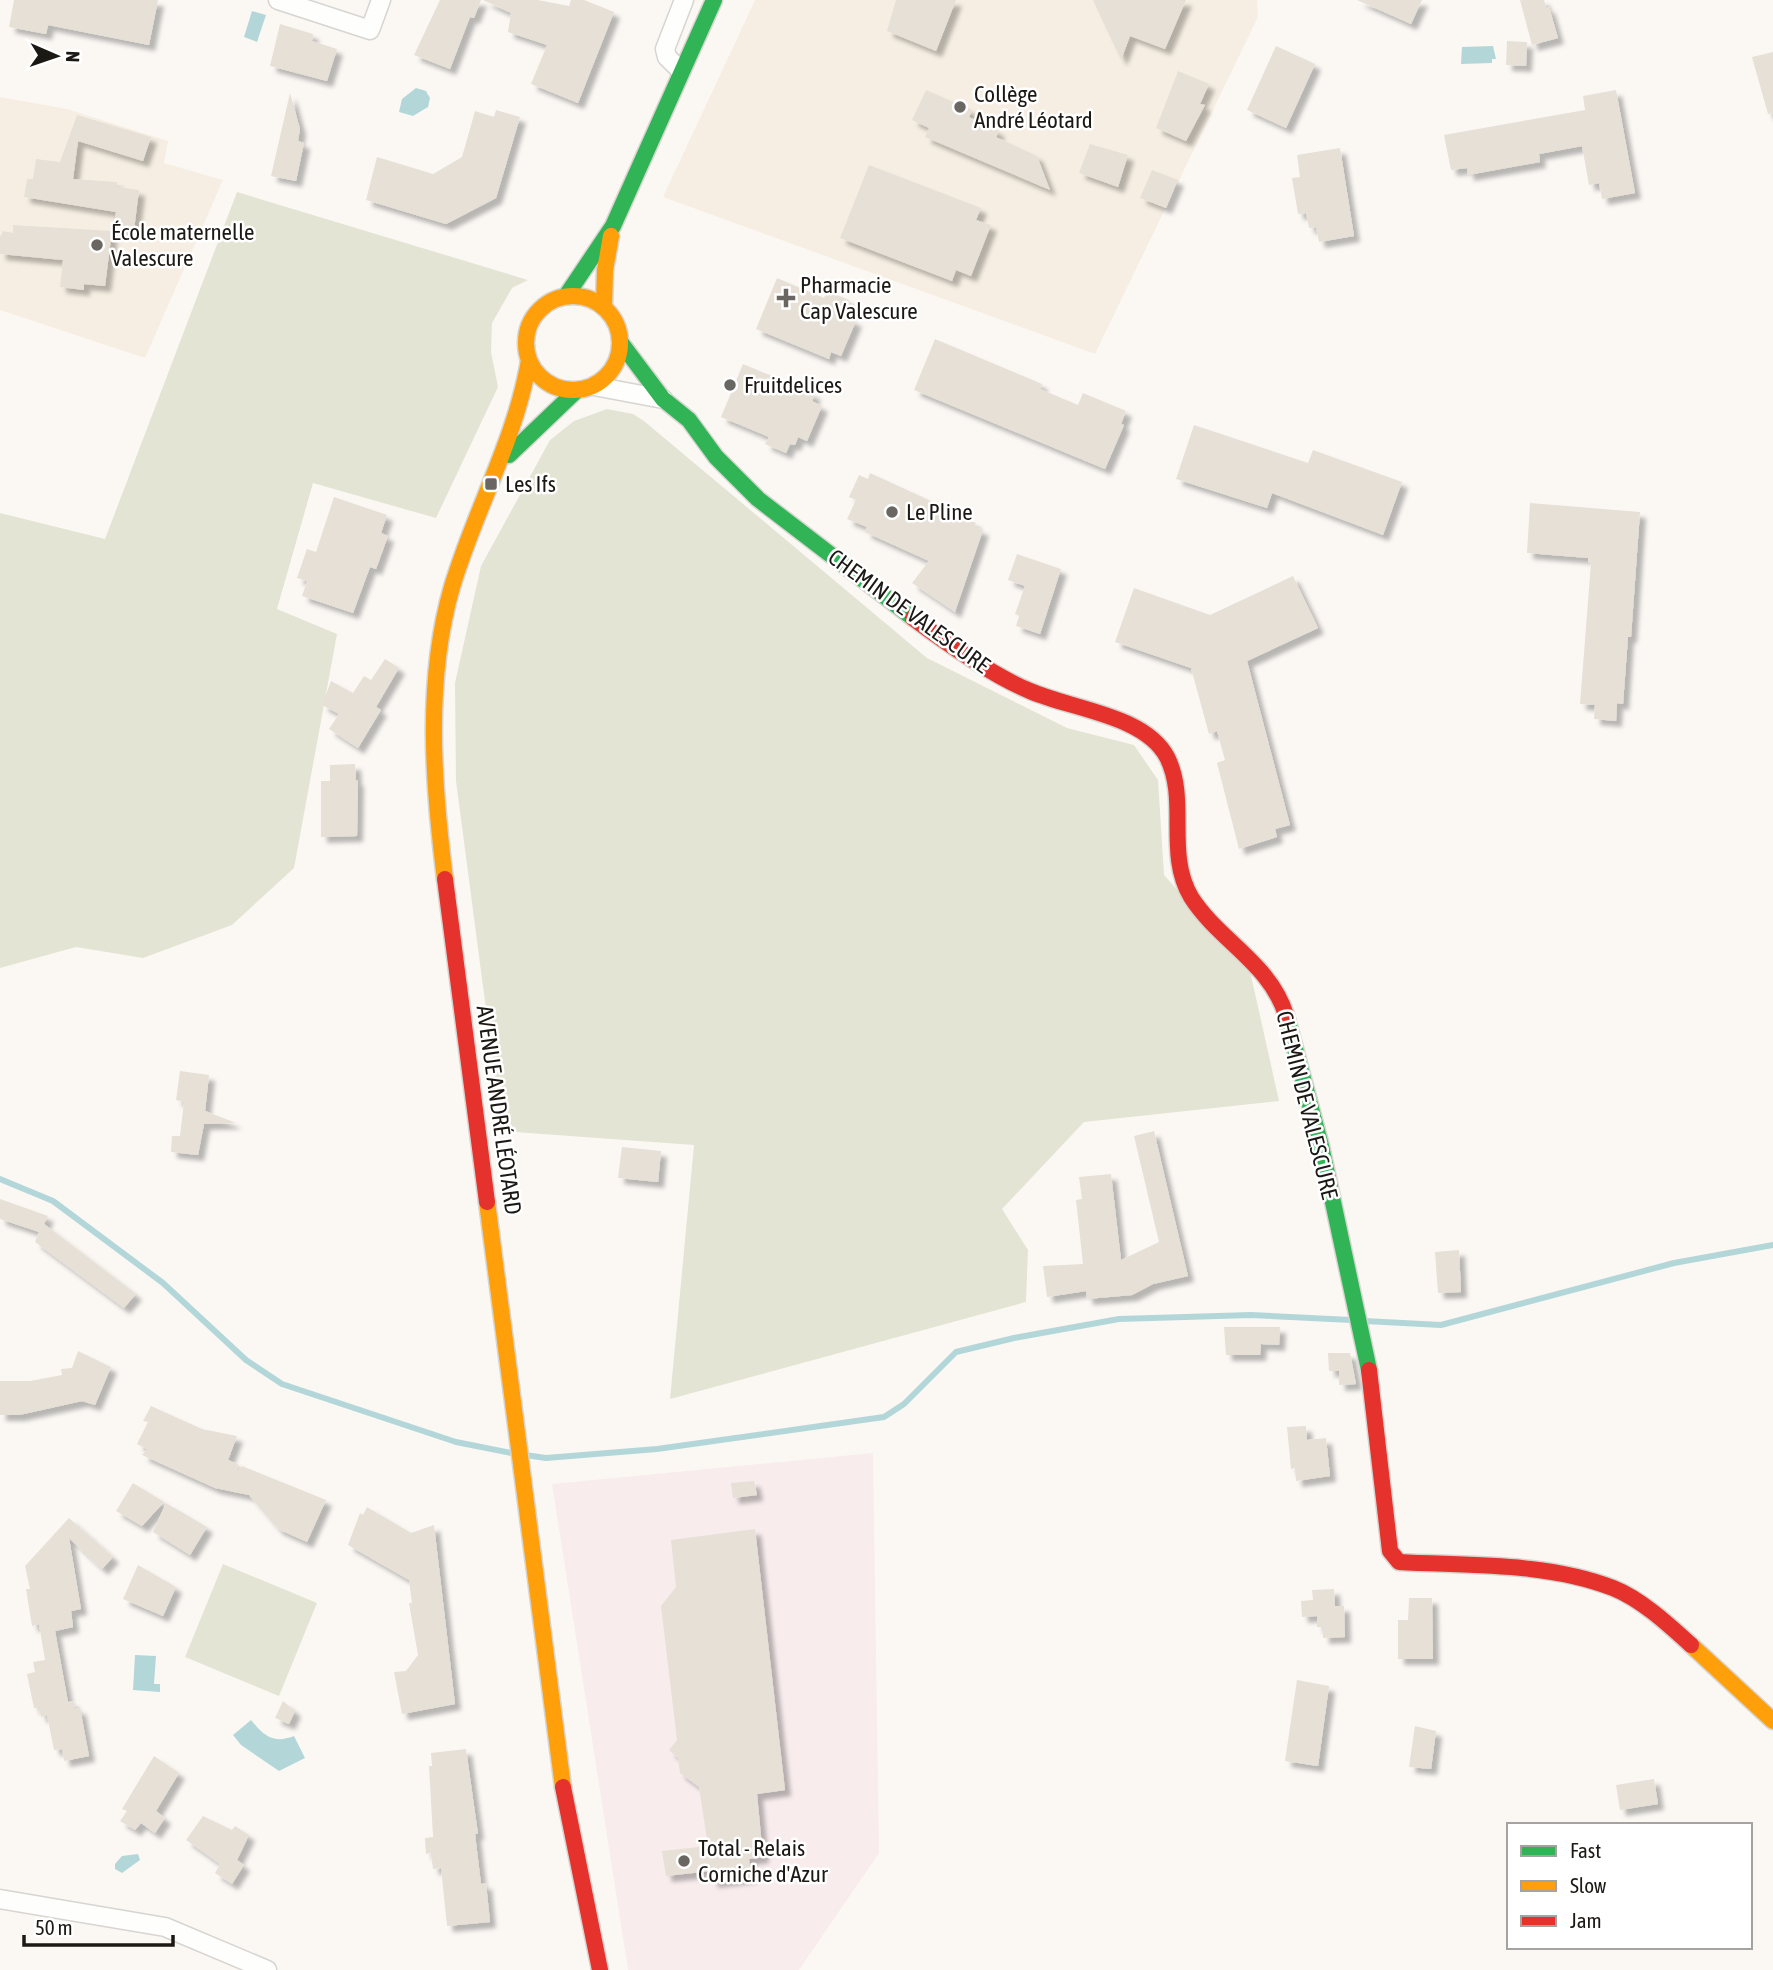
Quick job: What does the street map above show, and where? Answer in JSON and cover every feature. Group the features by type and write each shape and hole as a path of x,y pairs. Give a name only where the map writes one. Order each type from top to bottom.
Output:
{"main road":[{"path":"566,296 613,226 714,0"},
{"path":"604,307 605,270 613,226"},
{"path":"566,296 580,296 604,307 619,329 621,343 614,369 594,386 576,391 553,386 535,371 529,361 526,337 535,314 544,306 566,296"},
{"name":"CHEMIN DE VALESCURE","path":"621,343 663,399 689,421 716,457 758,499 935,635 1029,691 1126,722 1149,734 1168,760 1172,773 1175,850 1190,895 1209,921 1256,962 1281,998 1321,1146 1361,1332 1371,1382 1390,1551 1399,1562 1544,1570 1614,1588 1667,1623 1773,1721"},
{"name":"AVENUE ANDRÉ LÉOTARD","path":"529,361 520,410 462,556 450,595 441,638 433,745 439,834 516,1411 560,1770 600,1970"},
{"name":"AVENUE ANDRÉ LÉOTARD","path":"501,463 550,412 576,391"},
{"name":"AVENUE ANDRÉ LÉOTARD","path":"560,1770 558,1794 583,1970"}],"street":[{"path":"278,0 370,30 381,0"},
{"path":"681,71 667,57 665,49 684,0"},
{"name":"CHEMIN DE VALESCURE","path":"594,386 663,399"},
{"path":"0,1899 165,1927 267,1970"}],"shaded area":[{"name":"Collège André Léotard","path":"755,0 1257,0 1258,17 1095,354 663,197"},
{"name":"École maternelle Valescure","path":"0,97 67,109 168,141 164,163 223,180 145,358 0,310"},
{"path":"873,1453 879,1853 799,1970 628,1970 552,1484"}],"green space":[{"path":"237,192 528,280 512,288 492,323 491,352 498,387 436,518 313,483 277,609 337,634 294,868 232,925 143,958 76,947 0,968 0,513 105,539"},
{"path":"607,409 633,414 644,421 927,658 1067,728 1134,745 1158,780 1164,875 1250,971 1279,1101 1084,1122 1002,1209 1028,1250 1026,1302 670,1399 694,1145 502,1131 456,781 455,683 481,566 550,440 574,421"},
{"path":"223,1564 317,1603 279,1696 185,1657"}],"water":[{"path":"252,11 266,15 257,42 244,37"},
{"path":"1493,46 1496,59 1492,59 1492,63 1461,64 1462,47"},
{"path":"416,88 426,91 430,98 428,107 413,116 399,112 402,99"},
{"path":"135,1655 156,1656 154,1684 160,1684 160,1692 133,1690"},
{"path":"251,1720 260,1730 275,1739 294,1736 305,1758 279,1771 241,1745 233,1735"},
{"path":"138,1854 140,1860 122,1873 115,1869 115,1864 122,1856"}],"building":[{"path":"14,0 158,0 149,45 48,25 46,34 9,27"},
{"path":"440,0 481,0 474,18 470,17 450,69 414,55"},
{"path":"483,0 538,0 569,6 571,0 584,0 614,12 578,103 531,84 547,45 508,32 511,13"},
{"path":"896,0 956,0 936,51 887,31"},
{"path":"1093,0 1186,0 1165,49 1130,36 1121,60"},
{"path":"1357,0 1422,0 1411,24"},
{"path":"1520,0 1544,0 1546,8 1549,7 1558,38 1532,45"},
{"path":"280,24 313,34 312,41 337,49 327,81 270,66"},
{"path":"1507,41 1527,42 1526,66 1506,65"},
{"path":"1276,46 1315,64 1286,128 1247,110"},
{"path":"1773,52 1773,113 1768,114 1752,57"},
{"path":"1178,71 1209,84 1200,104 1205,105 1186,141 1156,128"},
{"path":"926,90 972,110 969,117 999,131 996,137 1037,156 1050,190 925,137 929,128 912,120"},
{"path":"1616,90 1635,193 1602,199 1599,183 1589,185 1582,146 1539,154 1540,162 1468,175 1467,168 1451,170 1444,135 1585,110 1583,96"},
{"path":"290,93 300,129 298,141 304,143 296,181 271,176"},
{"path":"496,110 520,117 496,198 446,224 366,200 377,157 433,174 462,157 475,111 494,117"},
{"path":"77,115 151,137 143,161 78,141 73,179 117,182 117,187 139,190 134,230 114,227 116,212 24,197 27,179 33,179 36,159 60,162"},
{"path":"1090,144 1128,155 1118,187 1079,173"},
{"path":"1340,148 1354,236 1319,242 1316,227 1309,228 1306,213 1298,214 1292,178 1300,177 1297,155"},
{"path":"869,165 981,208 976,220 991,225 971,276 956,270 952,281 840,238"},
{"path":"1152,170 1178,180 1166,208 1140,198"},
{"path":"13,225 112,231 105,286 84,284 84,290 60,287 63,260 0,254 0,237 3,231 13,233"},
{"path":"777,278 824,298 827,291 849,300 847,317 856,321 841,356 831,352 829,359 756,329"},
{"path":"935,339 1042,384 1040,389 1078,405 1083,393 1126,411 1121,424 1124,425 1105,469 914,390"},
{"path":"743,364 815,394 812,401 822,406 807,441 798,437 795,445 790,444 786,453 765,444 769,437 721,417"},
{"path":"1194,425 1308,463 1313,450 1402,482 1383,535 1272,493 1267,508 1176,479"},
{"path":"870,473 929,500 937,506 935,509 976,523 974,527 983,530 955,612 912,583 929,561 865,532 867,527 847,519 856,500 849,497 859,475 868,479"},
{"path":"334,497 387,515 381,533 388,536 376,569 370,567 353,613 302,596 307,581 297,578 307,549 316,552"},
{"path":"1530,503 1640,512 1631,637 1628,637 1623,704 1617,703 1616,721 1594,719 1595,705 1580,704 1591,563 1588,563 1588,558 1527,553"},
{"path":"1017,554 1061,569 1040,634 1016,626 1019,616 1015,614 1025,586 1008,580"},
{"path":"1293,576 1318,628 1247,661 1290,825 1275,829 1277,837 1239,849 1217,763 1225,760 1217,731 1209,734 1191,668 1115,642 1134,588 1210,615"},
{"path":"385,659 399,668 376,707 381,710 358,748 329,729 339,714 322,705 331,681 353,693 364,676 371,680"},
{"path":"355,764 356,781 358,780 357,836 321,837 321,781 330,781 330,765"},
{"path":"180,1071 209,1075 205,1111 236,1123 204,1124 198,1155 171,1152 172,1136 180,1136 184,1102 176,1100"},
{"path":"1154,1131 1188,1276 1153,1284 1132,1295 1087,1299 1086,1291 1047,1297 1043,1266 1083,1264 1076,1200 1082,1199 1079,1177 1111,1174 1121,1260 1159,1242 1134,1136"},
{"path":"622,1147 661,1151 658,1182 618,1178"},
{"path":"0,1199 48,1216 44,1224 136,1294 124,1308 35,1242 39,1232 0,1219"},
{"path":"1459,1250 1461,1292 1438,1293 1435,1252"},
{"path":"1224,1327 1280,1327 1279,1345 1261,1344 1260,1355 1226,1355"},
{"path":"78,1351 111,1367 95,1405 82,1401 19,1415 0,1415 0,1381 30,1381 62,1375 61,1369 72,1368"},
{"path":"1328,1353 1350,1353 1356,1384 1339,1385 1339,1371 1329,1371"},
{"path":"151,1406 202,1429 237,1436 228,1460 238,1464 237,1471 242,1466 326,1500 307,1542 278,1529 249,1495 215,1488 142,1455 147,1449 137,1444 148,1422 143,1421"},
{"path":"1306,1426 1307,1440 1326,1438 1330,1476 1296,1481 1295,1468 1291,1469 1287,1427"},
{"path":"754,1481 757,1495 733,1498 731,1483"},
{"path":"133,1483 164,1502 142,1526 116,1511"},
{"path":"166,1503 207,1527 190,1555 153,1532"},
{"path":"367,1507 411,1533 434,1525 455,1704 402,1714 394,1672 406,1671 418,1655 409,1603 412,1603 409,1580 348,1545 360,1513 363,1515"},
{"path":"69,1518 113,1557 102,1569 69,1538 81,1609 71,1611 73,1627 55,1631 68,1702 73,1701 75,1709 80,1708 89,1756 64,1761 62,1749 54,1750 47,1715 41,1717 39,1708 34,1708 27,1674 35,1672 33,1662 45,1660 39,1624 32,1626 26,1589 30,1589 25,1566"},
{"path":"755,1529 785,1790 757,1794 763,1857 749,1859 751,1877 712,1882 711,1871 666,1876 662,1851 708,1846 699,1787 680,1773 678,1758 669,1750 677,1740 661,1606 676,1587 671,1540"},
{"path":"138,1565 176,1587 163,1616 123,1599"},
{"path":"1334,1589 1335,1606 1344,1606 1345,1637 1323,1638 1323,1627 1317,1627 1317,1616 1302,1617 1301,1601 1313,1600 1312,1590"},
{"path":"1409,1598 1432,1598 1433,1659 1398,1659 1398,1620 1408,1620"},
{"path":"1297,1680 1329,1686 1318,1766 1285,1761"},
{"path":"283,1701 295,1711 289,1724 275,1718"},
{"path":"1415,1726 1436,1731 1431,1769 1409,1767"},
{"path":"466,1749 478,1834 475,1834 481,1884 486,1883 490,1922 447,1926 441,1868 433,1869 431,1853 426,1854 425,1838 433,1837 429,1766 432,1766 431,1753"},
{"path":"154,1756 179,1773 156,1811 165,1818 155,1833 141,1823 135,1830 120,1821 127,1811 122,1809"},
{"path":"1654,1779 1658,1804 1620,1810 1616,1785"},
{"path":"203,1816 232,1830 235,1826 249,1835 237,1860 244,1865 232,1884 215,1873 220,1864 186,1840"}],"waterway":[{"path":"0,1179 53,1201 163,1283 246,1360 282,1384 456,1442 511,1453"},
{"path":"1365,1321 1441,1325 1674,1263 1773,1245"},
{"path":"525,1455 546,1458 657,1449 884,1417 904,1404 956,1352 1014,1338 1119,1319 1251,1315 1351,1320"}],"traffic: fast":[{"path":"566,296 613,226 714,0"},
{"path":"621,343 663,399 689,420 716,457 758,499 913,618"},
{"path":"509,455 576,391"},
{"path":"1286,1015 1321,1146 1369,1370"}],"traffic: slow":[{"path":"604,307 605,270 611,236"},
{"path":"573,296 591,299 607,309 617,325 620,343 617,361 607,377 591,387 573,390 555,387 539,377 529,361 526,343 529,325 539,309 555,299 573,296"},
{"path":"445,879 437,806 434,732 443,622 461,558 505,447 523,391 529,361"},
{"path":"487,1202 563,1787"},
{"path":"1691,1645 1773,1721"}],"traffic: jam":[{"path":"913,618 970,658 1016,685 1125,722 1156,743 1167,757 1173,774 1179,863 1191,897 1215,927 1256,966 1278,997 1286,1015"},
{"path":"445,879 487,1202"},
{"path":"1369,1370 1390,1551 1399,1562 1534,1569 1587,1580 1613,1588 1634,1599 1691,1645"},
{"path":"563,1787 600,1970"}],"place":[{"name":"Collège André Léotard","path":"960,107"},
{"name":"École maternelle Valescure","path":"97,245"},
{"name":"Pharmacie Cap Valescure","path":"786,298"},
{"name":"Fruitdelices","path":"730,385"},
{"name":"Les Ifs","path":"491,484"},
{"name":"Le Pline","path":"892,512"},
{"name":"Total - Relais Corniche d'Azur","path":"684,1861"}]}
